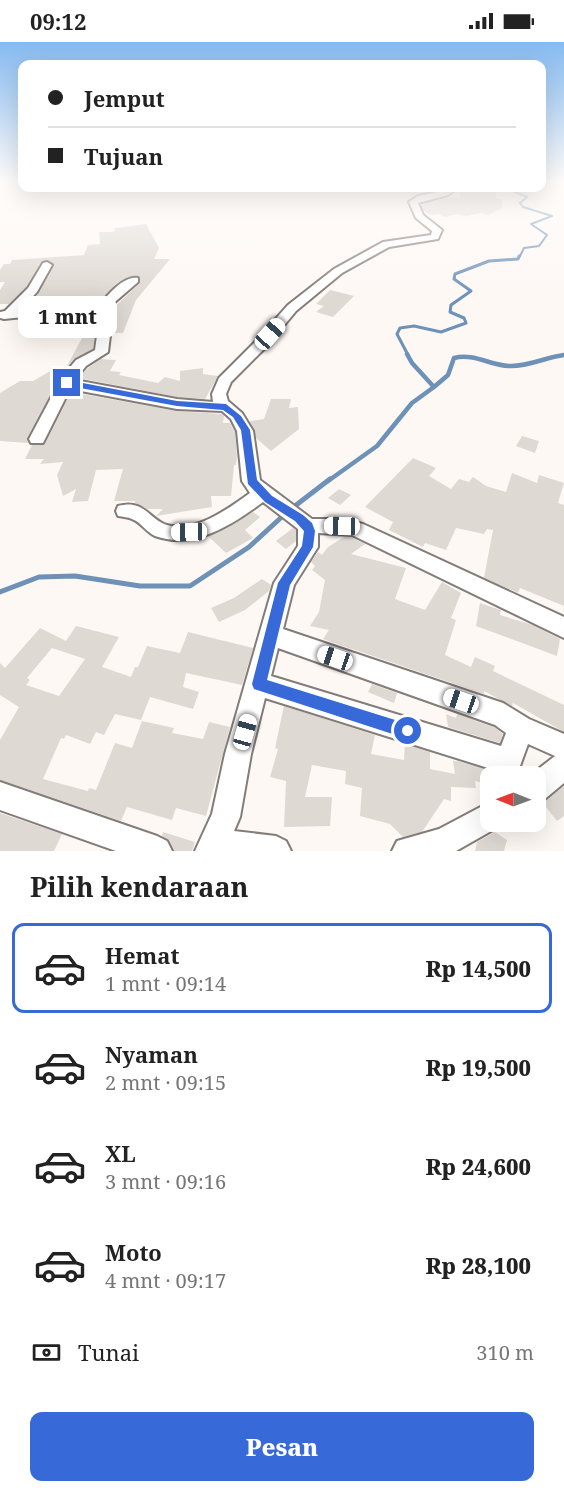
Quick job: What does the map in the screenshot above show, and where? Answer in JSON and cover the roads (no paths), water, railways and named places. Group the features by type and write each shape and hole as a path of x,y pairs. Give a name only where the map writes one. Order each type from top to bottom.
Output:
{"street":[{"path":"424,220 437,230 435,237 393,242 375,249 312,290 292,308 261,344 224,381 220,399 237,416 245,430 252,481 265,496 304,522 356,529 564,628"},
{"path":"4,315 33,290 47,265"},
{"path":"98,314 112,298 134,280"},
{"path":"4,315 74,308 98,314 107,322 101,352 75,368 49,412 37,439"},
{"path":"67,383 177,404 226,407"},
{"path":"125,511 143,516 161,530 189,532 202,529 265,496"},
{"path":"276,851 213,847 226,817 238,754 272,636 284,583 308,547 304,522"},
{"path":"272,636 503,715 520,728 564,747"},
{"path":"259,684 504,760 511,757 520,728"},
{"path":"546,780 564,766"},
{"path":"0,796 157,851"},
{"path":"407,851 444,842 480,822"}],"waterway":[{"path":"519,258 524,248 539,246 547,235 531,224 542,220"},
{"path":"408,355 397,334 400,328 414,326 441,332 466,323 464,318 450,312 451,305 471,291 454,279 455,274 489,261 518,259 519,256"},
{"path":"407,354 412,363 434,387"},
{"path":"434,387 448,375 454,358 468,357 516,366 564,355"},
{"path":"328,481 377,446 412,403 434,387"},
{"path":"291,509 330,479"},
{"path":"0,592 39,577 75,576 140,586 190,586 249,547 285,514"}]}
